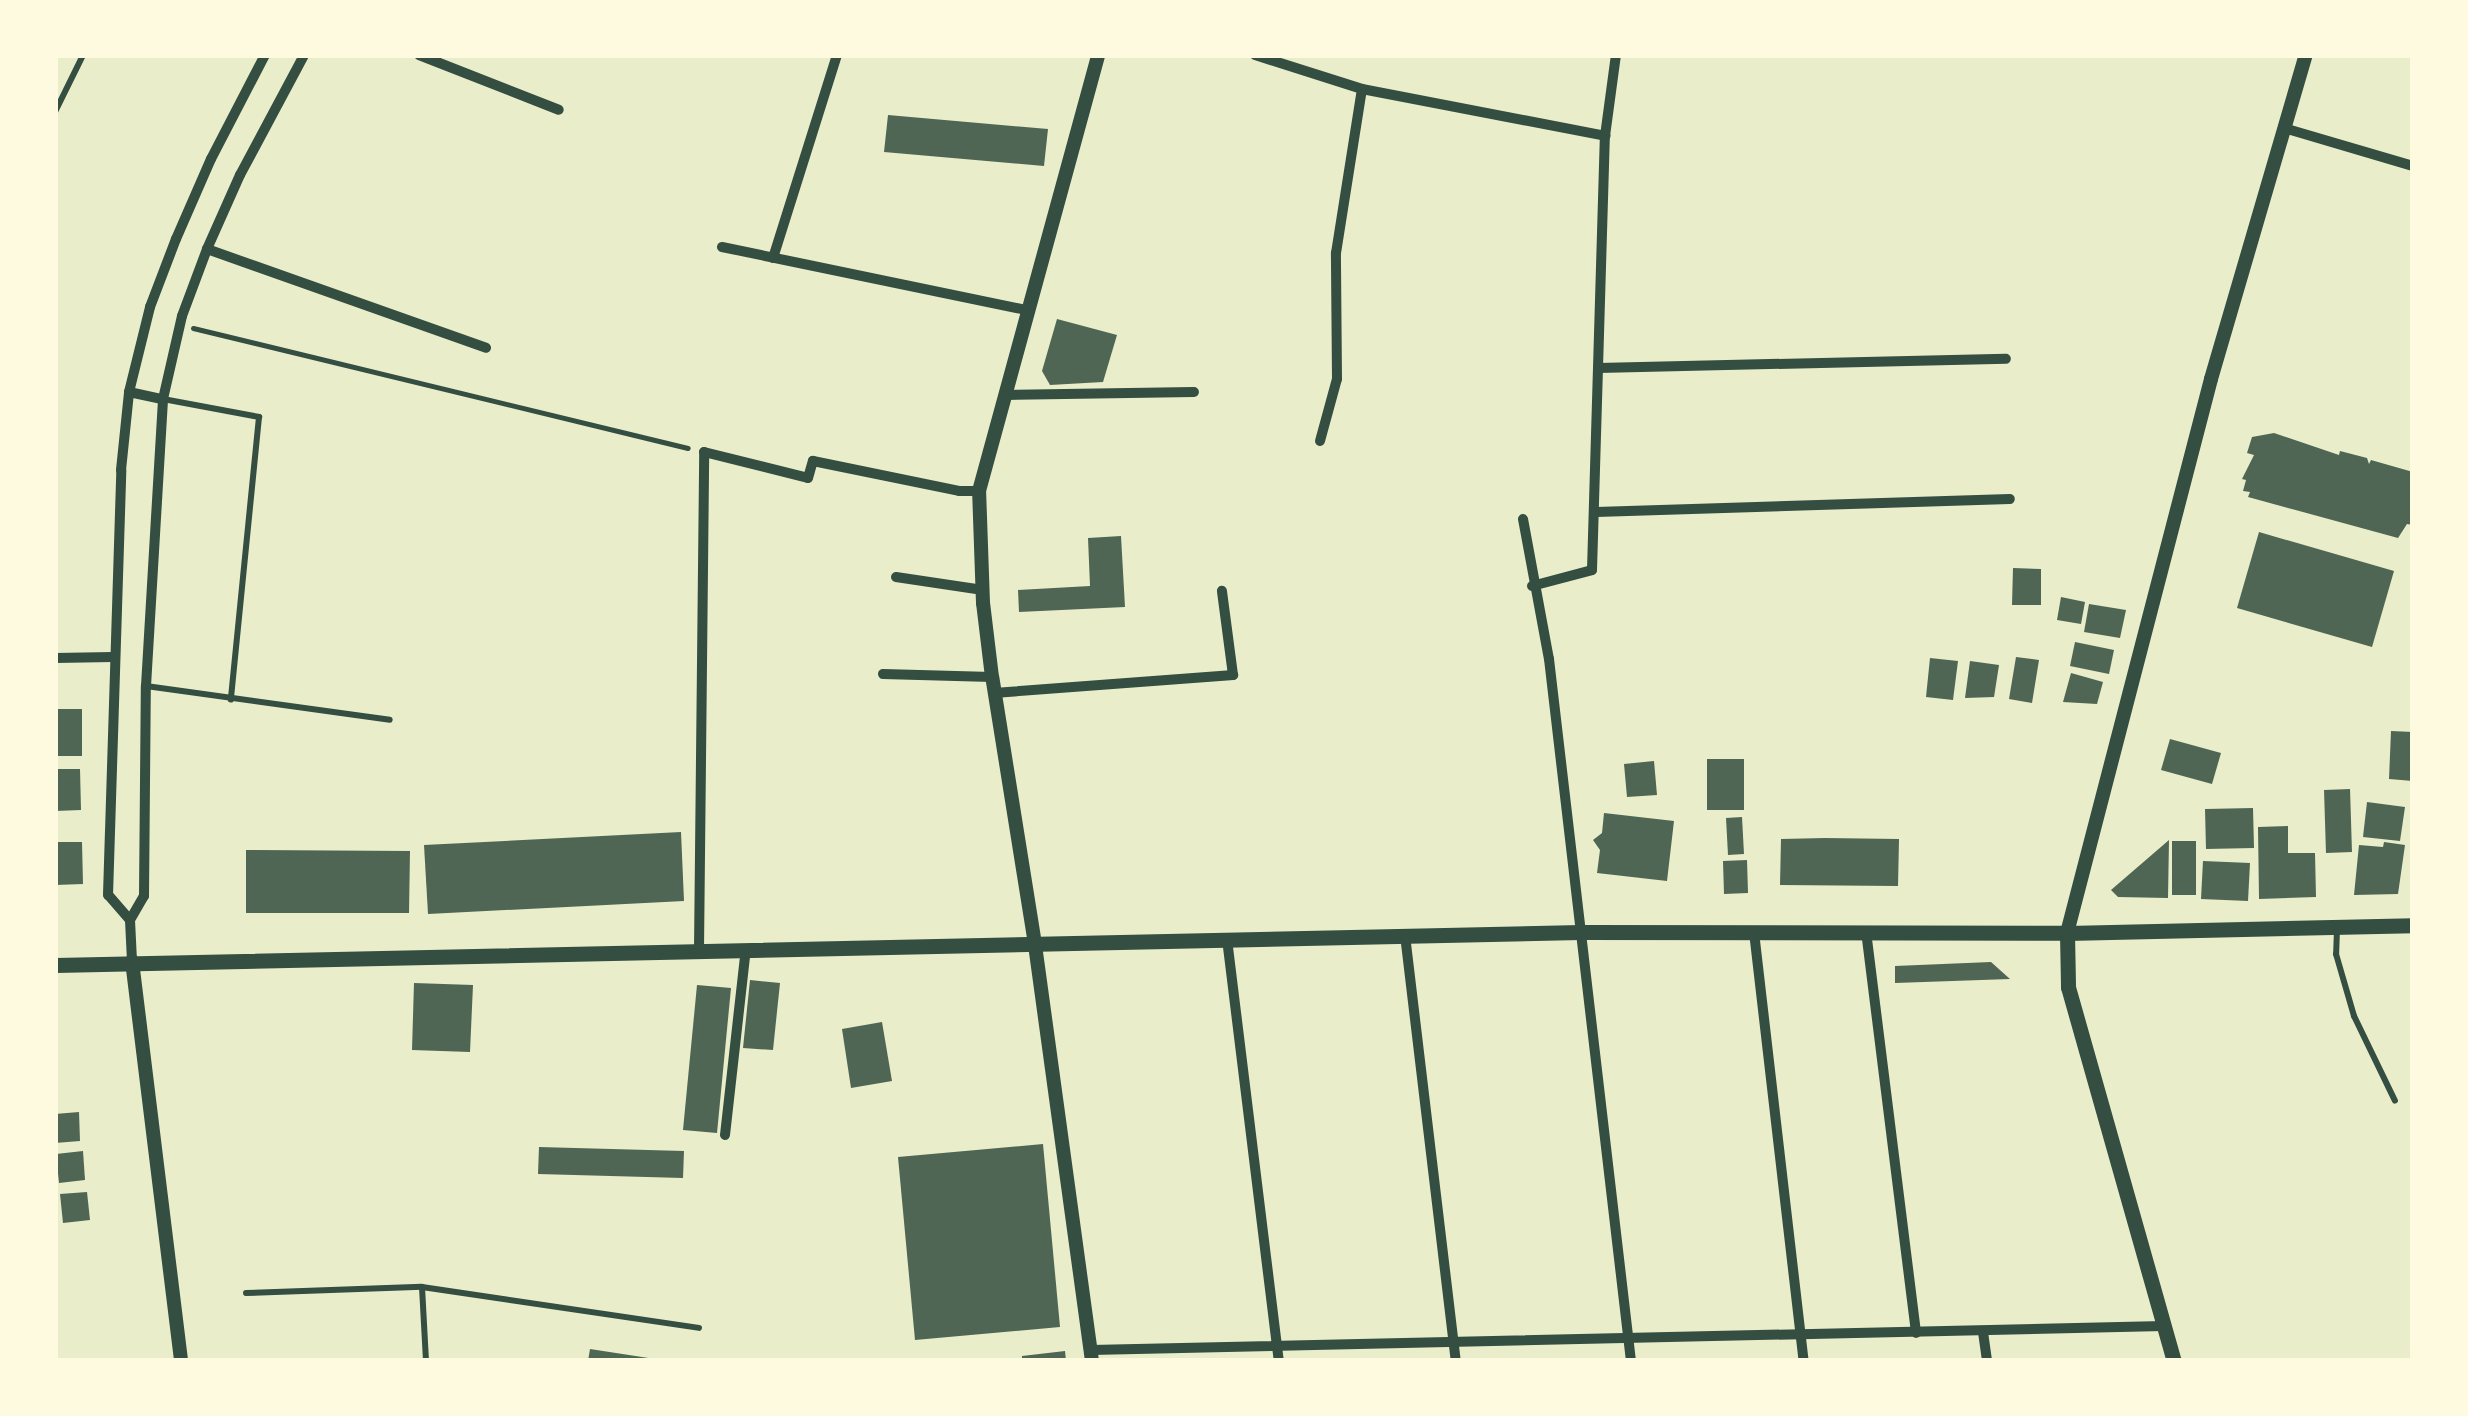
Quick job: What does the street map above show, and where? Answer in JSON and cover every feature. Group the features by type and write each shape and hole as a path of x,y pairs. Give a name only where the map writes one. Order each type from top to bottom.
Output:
{"main road":[{"path":"55,965 1404,935 2067,933 2413,925"},
{"path":"2067,933 2068,987 2174,1361"}],"street":[{"path":"130,920 108,896 113,656 121,470 129,392 150,307 176,238 211,158 266,55"},
{"path":"180,1361 130,920 144,896 146,686 163,399 180,325 207,249 240,175 304,55"},
{"path":"419,55 559,110"},
{"path":"773,258 837,55"},
{"path":"1098,55 979,491 982,590 994,693 1036,944 1091,1355 1277,1345 2164,1326"},
{"path":"1255,55 1362,89 1605,136"},
{"path":"1532,586 1592,570 1605,136 1616,55"},
{"path":"2067,933 2210,378 2306,55"},
{"path":"1320,441 1337,378 1336,252 1362,89"},
{"path":"2284,128 2413,166"},
{"path":"722,247 1026,310"},
{"path":"207,249 486,348"},
{"path":"1598,368 2006,359"},
{"path":"129,392 163,399"},
{"path":"1004,395 1194,392"},
{"path":"699,950 704,452 808,478 813,462 960,491 979,491"},
{"path":"1596,512 2010,499"},
{"path":"1523,519 1532,586 1549,660 1631,1361"},
{"path":"896,577 982,590"},
{"path":"994,693 1233,675 1222,591"},
{"path":"55,658 113,656"},
{"path":"883,674 992,677"},
{"path":"1866,931 1916,1333"},
{"path":"1754,932 1804,1361"},
{"path":"1404,935 1456,1361"},
{"path":"1227,939 1279,1361"},
{"path":"725,1134 746,949"},
{"path":"1984,1332 1987,1361"}],"lane":[{"path":"55,112 83,55"},
{"path":"163,399 259,417 231,700"},
{"path":"146,686 390,720"},
{"path":"2337,925 2336,954 2354,1016 2395,1101"},
{"path":"422,1287 426,1361"},
{"path":"246,1293 422,1287 698,1328"}],"path":[{"path":"180,325 704,452"}],"building":[{"path":"888,115 1048,129 1044,166 884,152"},
{"path":"1057,319 1117,335 1103,382 1050,385 1042,371"},
{"path":"2274,433 2339,455 2340,451 2367,458 2369,464 2371,460 2413,472 2413,525 2407,524 2398,538 2248,497 2250,492 2243,491 2246,480 2242,479 2254,455 2247,453 2252,437"},
{"path":"2259,532 2394,571 2372,647 2237,608"},
{"path":"1121,536 1125,607 1019,612 1018,590 1090,586 1088,538"},
{"path":"2013,568 2041,569 2041,605 2012,605"},
{"path":"2061,597 2085,602 2081,624 2057,620"},
{"path":"2089,604 2126,610 2120,638 2084,632"},
{"path":"2075,642 2114,650 2109,674 2070,666"},
{"path":"2016,657 2039,660 2032,703 2009,699"},
{"path":"1930,658 1958,661 1953,700 1926,697"},
{"path":"1970,661 1999,665 1994,697 1965,698"},
{"path":"2071,673 2103,682 2097,704 2063,702"},
{"path":"55,709 82,709 82,756 55,756"},
{"path":"2391,731 2413,732 2413,781 2389,779"},
{"path":"2170,739 2221,753 2212,784 2161,770"},
{"path":"1707,759 1744,759 1744,810 1707,810"},
{"path":"1654,761 1657,795 1627,797 1624,764"},
{"path":"55,769 80,769 81,810 55,811"},
{"path":"2350,789 2352,852 2326,853 2324,790"},
{"path":"2367,802 2405,807 2400,841 2363,837"},
{"path":"2253,808 2254,848 2206,849 2205,809"},
{"path":"1604,813 1674,821 1667,881 1597,873 1600,850 1593,840 1602,833"},
{"path":"1742,817 1744,854 1728,855 1726,818"},
{"path":"2288,826 2288,853 2315,853 2316,897 2259,899 2258,827"},
{"path":"681,832 684,901 428,914 424,845"},
{"path":"1781,839 1899,839 1898,886 1780,885"},
{"path":"2169,840 2168,898 2118,897 2111,890"},
{"path":"2172,841 2196,841 2196,895 2172,895"},
{"path":"55,842 82,842 83,884 55,885"},
{"path":"2384,842 2405,845 2398,894 2354,895 2359,845 2383,847"},
{"path":"246,850 410,851 409,913 246,913"},
{"path":"1747,860 1748,893 1724,894 1723,861"},
{"path":"2203,861 2250,863 2248,901 2201,899"},
{"path":"1991,962 2010,979 1895,983 1895,966"},
{"path":"750,980 780,983 773,1050 743,1048"},
{"path":"414,983 473,985 470,1052 412,1050"},
{"path":"697,985 731,988 717,1133 683,1130"},
{"path":"882,1022 892,1081 851,1088 842,1029"},
{"path":"79,1112 80,1141 55,1143 55,1114"},
{"path":"1043,1144 1060,1327 915,1340 898,1157"},
{"path":"539,1147 684,1151 683,1178 538,1174"},
{"path":"83,1151 85,1180 59,1183 56,1154"},
{"path":"87,1192 90,1220 63,1223 60,1194"},
{"path":"590,1349 655,1359 655,1361 588,1361"},
{"path":"1065,1351 1066,1361 1022,1361 1022,1356"}]}
